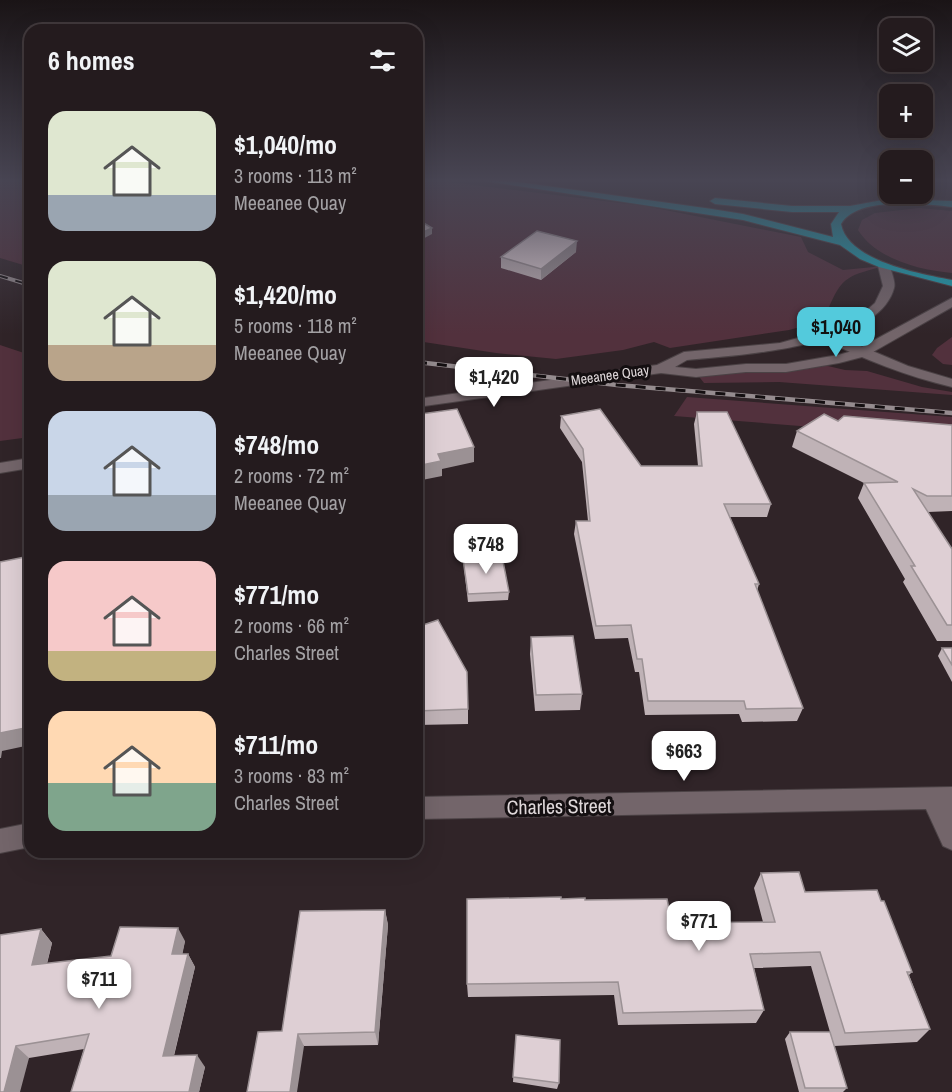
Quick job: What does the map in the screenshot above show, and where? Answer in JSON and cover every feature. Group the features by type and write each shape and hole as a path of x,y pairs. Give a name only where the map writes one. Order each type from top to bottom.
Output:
{"highway":[{"path":"801,232 844,243"},
{"path":"837,232 844,243 860,255 884,266 915,276 952,283"}],"main road":[{"name":"Meeanee Quay","path":"661,369 684,356 780,347 825,335 871,313 880,305 889,286 884,266"},
{"name":"Meeanee Quay","path":"423,402 661,369 696,374 746,368 786,368 861,353 952,302"},
{"path":"825,335 861,353 910,372 952,383"},
{"path":"0,468 24,464"},
{"path":"943,798 952,837"},
{"name":"Charles Street","path":"423,808 943,798"},
{"path":"0,841 24,836"}],"shaded area":[{"path":"0,232 24,232 24,265 0,258"},
{"path":"423,232 776,232 801,237 808,252 843,270 884,266 862,272 843,283 828,310 834,318 789,330 670,348 654,342 623,350 556,359 423,342"},
{"path":"860,232 952,232 952,273 926,269 899,261 876,249"},
{"path":"952,337 952,365 943,364 932,355 937,348"},
{"path":"0,345 24,353 24,438 0,441"},
{"path":"815,363 845,370 867,371 922,387 952,392 952,395 779,382 704,383 697,374"},
{"path":"687,397 952,417 952,438 674,416"}],"building":[{"path":"536,232 577,241 541,269 501,257"},
{"path":"457,409 474,447 438,454 441,461 423,465 423,414"},
{"path":"600,409 641,466 702,466 697,412 727,412 771,504 724,504 759,584 755,584 803,708 746,709 744,701 648,701 642,659 637,659 631,625 596,626 576,521 590,521 583,449 561,416"},
{"path":"824,414 838,421 844,416 952,425 952,496 927,496 913,489 952,549 952,625 947,625 911,566 915,566 864,483 898,482 797,431"},
{"path":"502,556 509,592 468,594 463,559"},
{"path":"24,557 24,728 0,733 0,562"},
{"path":"438,620 467,672 468,709 423,711 423,625"},
{"path":"573,636 582,694 536,695 531,637"},
{"path":"942,648 952,648 952,665"},
{"path":"799,872 805,892 877,890 881,901 884,901 912,972 907,972 930,1029 845,1033 820,952 750,954 764,1010 623,1013 618,982 467,984 467,899 561,897 561,899 585,898 585,900 667,899 672,923 775,922 761,873"},
{"path":"385,910 375,1032 298,1034 290,1092 247,1092 258,1032 282,1031 300,911"},
{"path":"120,927 178,928 172,954 188,954 163,1056 197,1055 189,1092 71,1092 89,1034 16,1046 4,1092 0,1092 0,935 41,929 32,965 111,956"},
{"path":"790,1032 830,1032 847,1088 805,1088"},
{"path":"516,1035 560,1040 559,1083 513,1077"}],"railway":[{"path":"0,276 24,283"},
{"path":"423,363 617,385 952,413"}]}
